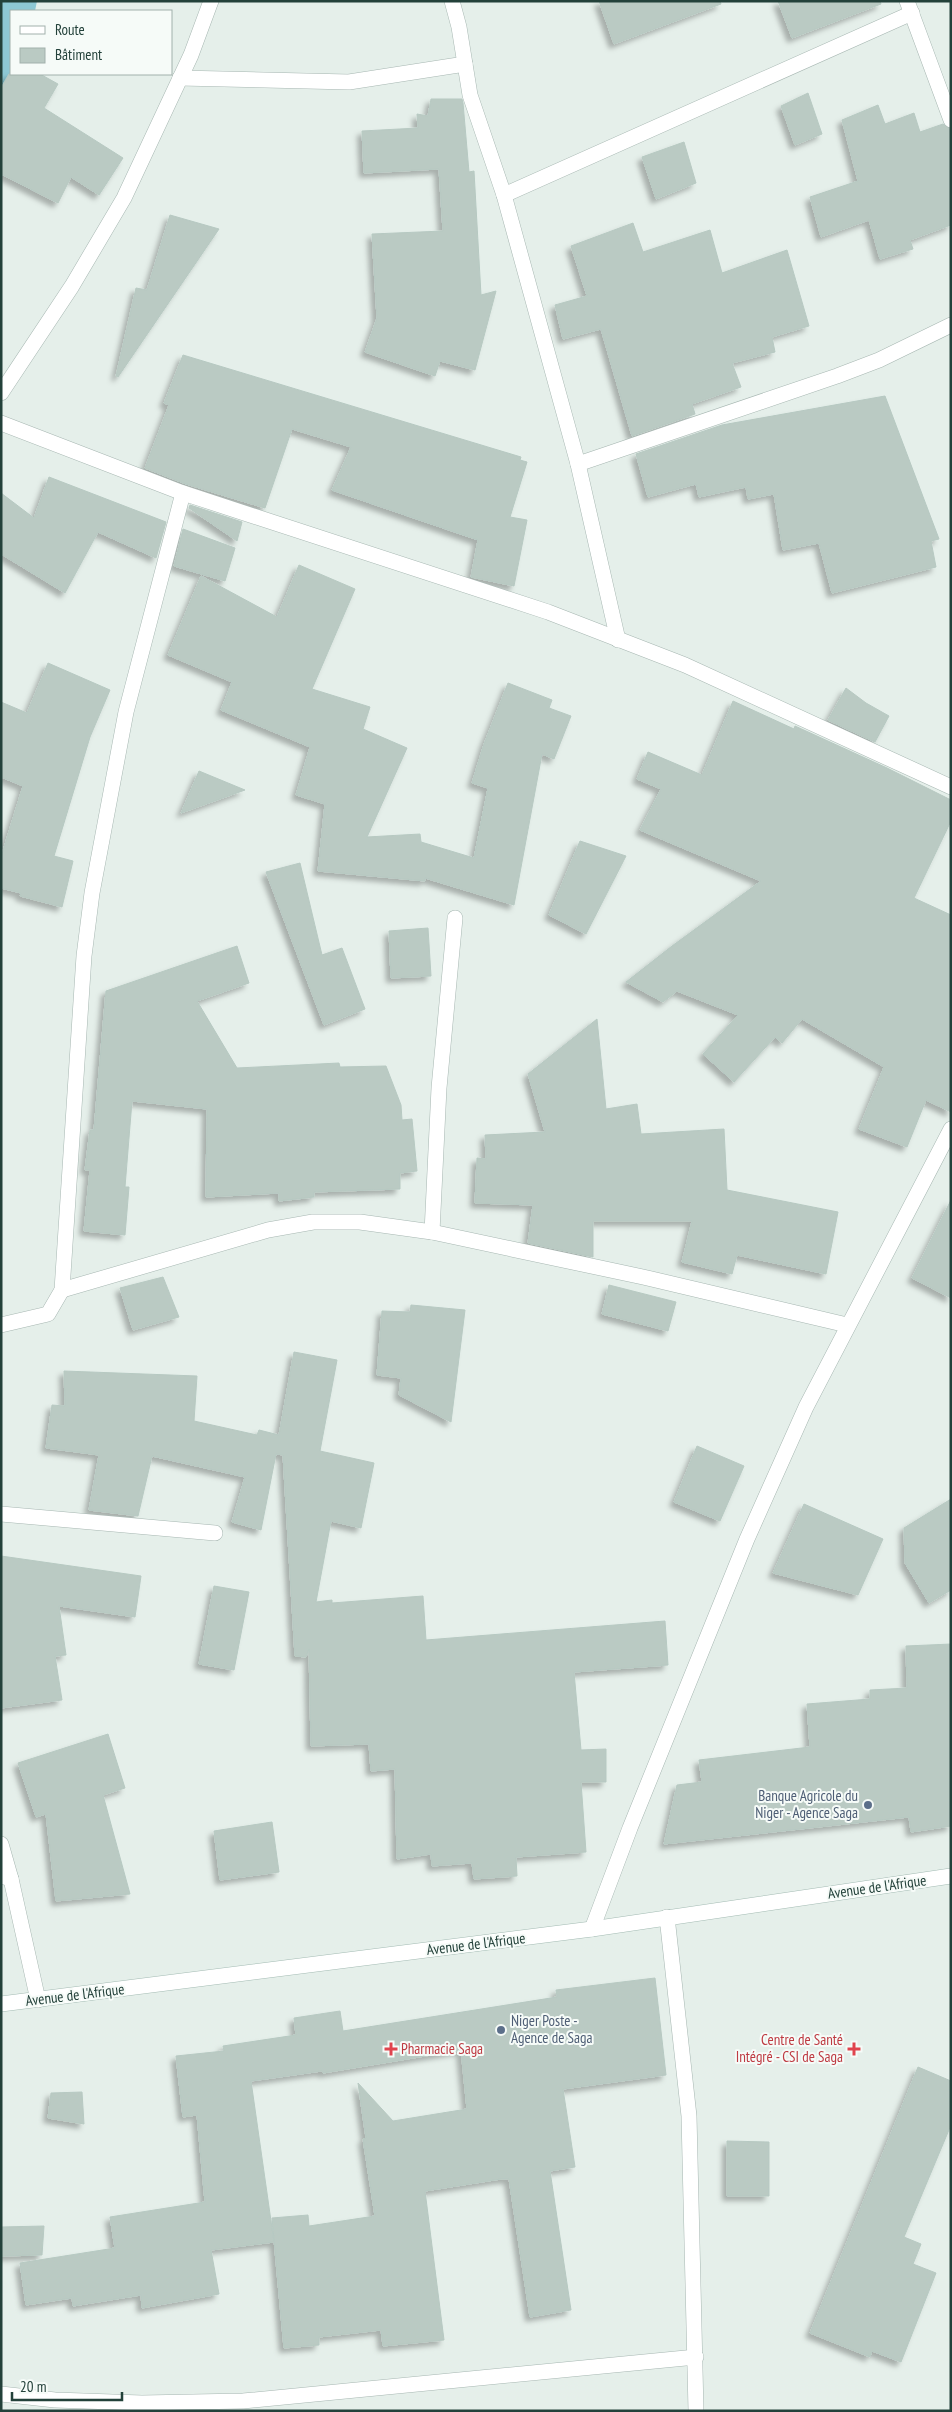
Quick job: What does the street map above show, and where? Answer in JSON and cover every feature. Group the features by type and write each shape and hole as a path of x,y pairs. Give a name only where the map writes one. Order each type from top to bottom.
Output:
{"street":[{"path":"1,393 72,286 124,198 180,78 210,1"},
{"path":"452,1 470,95 504,195 578,464 618,640"},
{"path":"504,195 909,7 951,120"},
{"path":"180,78 349,82 465,64"},
{"path":"578,464 879,360 951,325"},
{"path":"1,422 183,492 510,600 686,665 742,689 951,787"},
{"path":"1,1325 48,1314 62,1290 84,956 92,893 126,712 183,492"},
{"path":"432,1232 439,1088 455,918"},
{"path":"592,1929 630,1828 747,1539 806,1407 951,1128"},
{"path":"62,1290 268,1230 313,1222 360,1222 432,1232 643,1277 847,1325"},
{"path":"1,1514 215,1533"},
{"path":"1,1844 6,1878 38,2000"},
{"name":"Avenue de l'Afrique","path":"1,2004 592,1929 951,1876"},
{"path":"667,1917 689,2116 696,2411"},
{"path":"1,2394 55,2400 142,2403 243,2401 696,2357"}],"water":[{"path":"1,1 37,1 35,10 10,10 10,75 1,90"}],"building":[{"path":"599,1 720,1 721,4 614,44"},
{"path":"778,1 880,1 881,4 792,38"},
{"path":"9,74 42,75 58,84 44,108 123,158 99,195 71,177 58,203 1,174 1,88"},
{"path":"808,93 822,134 795,145 781,106"},
{"path":"431,99 462,99 469,172 474,171 481,295 496,291 475,370 440,361 435,376 365,352 377,318 372,234 443,231 439,169 364,173 362,131 418,128 417,114 428,116"},
{"path":"878,105 885,124 914,113 920,132 943,124 951,129 951,225 910,240 913,249 880,259 869,220 821,237 810,197 858,181 842,120"},
{"path":"684,142 696,183 656,199 642,157"},
{"path":"170,215 219,229 118,377 116,376 136,288 147,290"},
{"path":"633,223 643,252 710,230 722,273 787,250 809,326 772,337 775,352 732,363 741,387 692,404 695,414 632,436 601,329 563,339 555,305 587,296 571,246"},
{"path":"183,355 521,457 520,460 527,462 510,517 527,520 514,586 471,577 478,540 332,490 351,447 292,429 265,508 186,484 145,468 169,405 164,403"},
{"path":"885,396 939,539 931,541 936,567 832,593 819,543 783,550 774,494 748,499 746,487 699,497 696,484 648,497 636,454 722,425"},
{"path":"49,477 166,522 156,558 98,532 65,593 1,554 1,493 34,518"},
{"path":"190,505 242,522 237,541 189,508"},
{"path":"183,529 235,548 225,581 174,566"},
{"path":"299,565 355,589 312,689 370,707 363,729 407,748 367,837 420,834 421,842 474,858 488,788 472,783 484,744 508,683 552,700 549,708 571,716 554,759 542,754 514,905 425,878 425,881 318,871 325,804 296,795 310,747 221,710 232,682 168,655 201,576 277,617"},
{"path":"48,663 110,690 90,737 54,856 73,861 62,907 20,896 21,893 1,888 1,857 23,786 1,777 1,702 27,713"},
{"path":"846,688 866,703 889,716 875,742 828,720"},
{"path":"733,701 794,729 795,726 951,800 951,821 914,898 951,915 951,1112 926,1100 907,1147 859,1129 884,1067 802,1019 782,1043 775,1037 734,1082 703,1054 738,1015 677,991 663,1002 626,982 761,881 640,830 661,789 637,779 648,752 702,775"},
{"path":"199,771 245,790 181,813"},
{"path":"580,841 626,856 586,934 549,915"},
{"path":"300,863 322,955 342,948 365,1009 324,1025 266,872"},
{"path":"428,928 431,976 391,978 389,931"},
{"path":"237,946 249,983 197,1001 237,1068 339,1063 340,1067 386,1066 401,1105 402,1120 412,1119 417,1171 400,1173 400,1189 314,1192 314,1197 279,1201 279,1193 206,1197 207,1109 132,1101 125,1187 129,1187 125,1235 84,1231 90,1170 85,1170 90,1130 94,1130 106,991"},
{"path":"597,1019 606,1109 637,1104 641,1134 724,1129 727,1190 838,1212 826,1274 737,1255 732,1274 682,1262 692,1221 593,1221 593,1257 528,1243 533,1205 475,1203 477,1158 486,1159 485,1135 545,1132 528,1074"},
{"path":"951,1200 951,1298 912,1278"},
{"path":"163,1277 179,1317 133,1330 120,1288"},
{"path":"609,1285 676,1302 668,1331 602,1314"},
{"path":"411,1305 465,1310 451,1422 399,1395 401,1378 377,1375 382,1311 410,1312"},
{"path":"294,1352 337,1360 320,1451 374,1463 361,1528 331,1521 316,1602 332,1600 332,1603 423,1596 426,1640 665,1621 668,1665 574,1672 581,1750 606,1749 606,1782 581,1782 586,1852 516,1857 517,1876 474,1879 472,1863 432,1866 431,1854 397,1859 395,1769 371,1771 369,1744 311,1746 309,1649 306,1657 295,1656 283,1455 276,1454 261,1530 232,1522 245,1477 152,1456 138,1516 89,1510 99,1455 46,1448 52,1405 65,1406 64,1371 197,1376 194,1421 257,1435 259,1430 279,1435"},
{"path":"697,1446 744,1466 720,1521 674,1502"},
{"path":"951,1499 951,1590 929,1603 905,1563 904,1528"},
{"path":"804,1504 883,1539 858,1595 773,1573"},
{"path":"1,1556 141,1576 135,1617 59,1606 66,1655 55,1656 62,1700 1,1708"},
{"path":"214,1586 249,1592 234,1670 199,1664"},
{"path":"951,1644 951,1826 911,1832 909,1817 664,1844 677,1785 702,1782 699,1760 810,1747 807,1704 870,1699 870,1690 907,1688 906,1646"},
{"path":"108,1734 125,1788 103,1795 130,1894 56,1901 46,1814 36,1817 18,1763"},
{"path":"272,1822 279,1872 220,1880 214,1831"},
{"path":"655,1978 666,2075 563,2089 575,2167 550,2171 571,2310 530,2317 509,2179 501,2179 425,2191 444,2340 383,2346 381,2330 319,2337 319,2345 284,2348 272,2218 308,2215 309,2226 375,2216 363,2139 366,2138 358,2083 393,2121 467,2109 461,2050 323,2073 322,2071 251,2081 274,2242 211,2250 219,2294 142,2308 141,2295 73,2306 72,2298 26,2305 20,2263 115,2248 110,2217 205,2202 197,2115 183,2117 176,2056 224,2051 223,2046 296,2035 294,2018 340,2011 343,2031 557,1997 556,1990"},
{"path":"918,2067 951,2081 951,2125 904,2237 921,2244 913,2264 936,2273 901,2362 872,2351 870,2357 810,2333"},
{"path":"82,2092 84,2124 48,2118 51,2093"},
{"path":"727,2141 769,2142 769,2196 727,2196"},
{"path":"44,2226 42,2255 1,2256 1,2227"}],"place":[{"name":"Banque Agricole du Niger - Agence Saga","path":"868,1805"},
{"name":"Niger Poste - Agence de Saga","path":"501,2030"},
{"name":"Pharmacie Saga","path":"391,2049"},
{"name":"Centre de Santé Intégré - CSI de Saga","path":"854,2049"}]}
